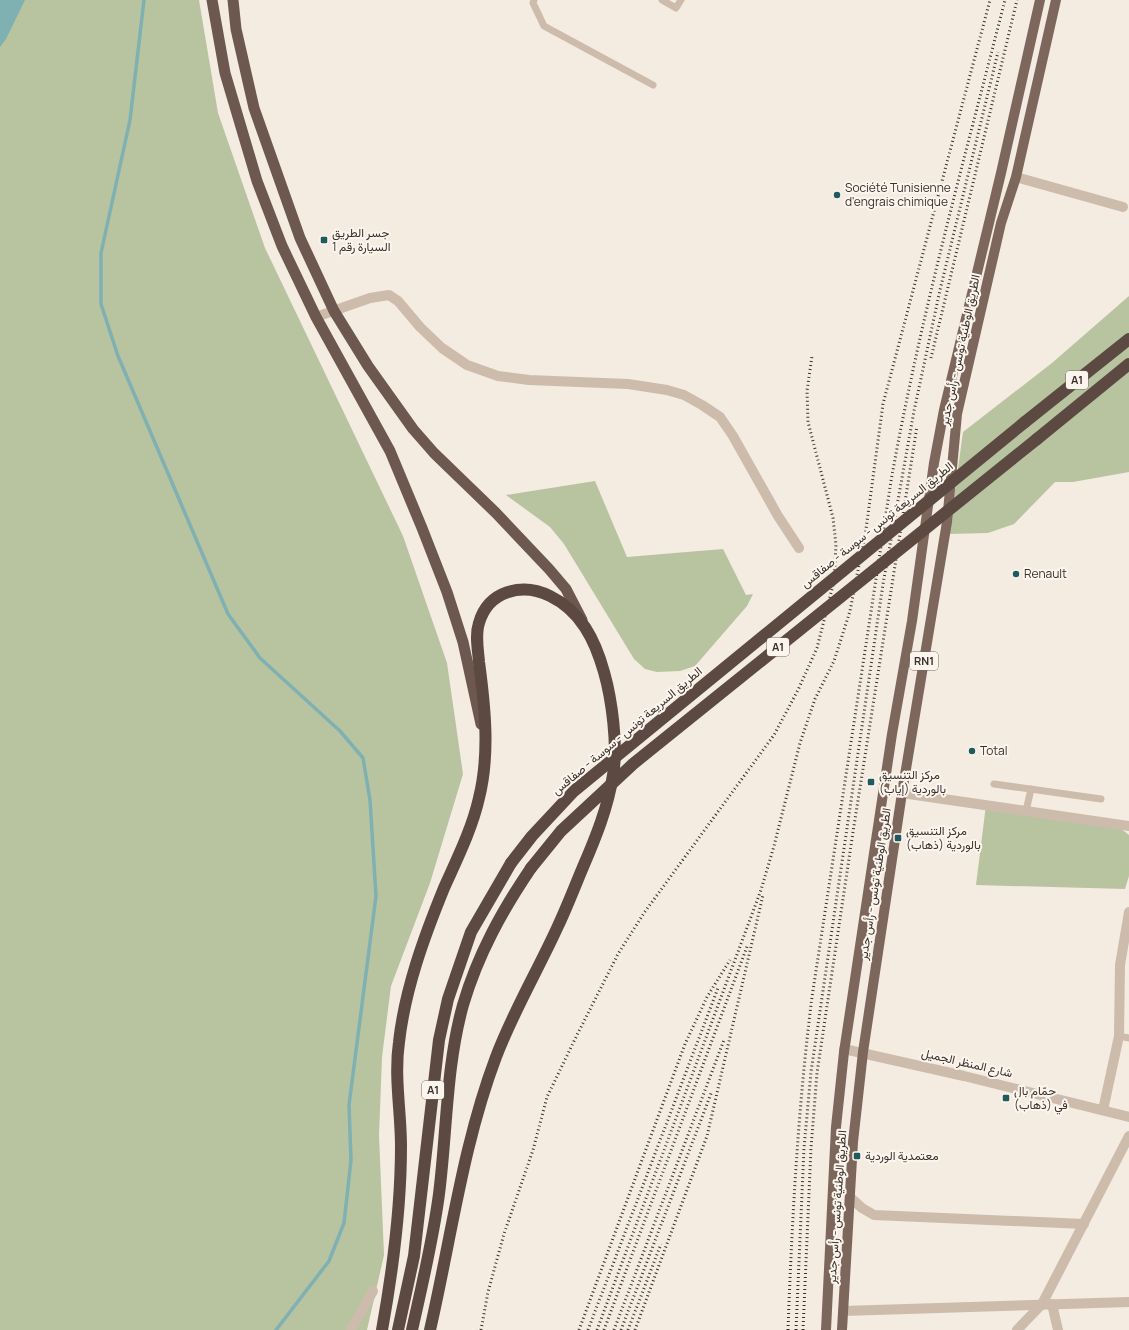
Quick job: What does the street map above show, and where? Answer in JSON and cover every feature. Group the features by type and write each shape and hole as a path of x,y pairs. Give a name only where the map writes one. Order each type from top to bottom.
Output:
{"highway":[{"path":"212,0 225,73 257,181 282,246 316,317 390,451 422,528 447,592 463,642 486,741"},
{"path":"233,0 236,29 254,108 300,238 334,311 368,366 413,429 434,453 496,513 566,589 597,648 608,684 613,725 614,773 600,827 559,925 495,1058 471,1138 430,1330"},
{"name":"الطريق السريعة تونس - سوسة - صفاقس","path":"398,1330 414,1256 439,1040 448,999 471,932 511,863 532,836 574,791 1129,339"},
{"name":"A1","path":"412,1330 428,1258 439,1193 455,1042 464,1004 487,942 504,909 532,868 561,831 633,764 1129,364"},
{"path":"382,1330 391,1282 400,1200 401,1142 398,1098 398,1044 406,1004 424,939 467,835 479,798 486,741 484,693 477,642 477,626 484,608 499,595 509,590 523,589 548,594 562,603 582,620"}],"main road":[{"name":"الطريق الوطنية تونس - رأس جدير","path":"826,1330 836,1127 844,1049 892,734 912,621 934,463 944,410 999,181 1040,0"},
{"name":"الطريق الوطنية تونس - رأس جدير","path":"842,1330 854,1142 863,1052 902,793 947,522 957,414 1001,223 1016,177 1056,0"}],"street":[{"path":"1016,177 1124,207"},
{"path":"316,317 370,298 389,295 398,301 420,327 442,348 467,365 498,376 529,380 628,384 667,390 684,395 720,417 733,436 778,516 799,548"},
{"path":"902,793 1129,826"},
{"path":"1103,1110 1124,1037 1120,965 1129,912"},
{"name":"شارع المنظر الجميل","path":"844,1049 863,1052 1129,1117"},
{"path":"1017,1330 1047,1304 1084,1224 1129,1136"},
{"path":"851,1198 862,1208 874,1215 1084,1224"},
{"path":"352,1330 373,1291"},
{"path":"843,1311 1129,1302"},
{"path":"1047,1304 1058,1330"}],"lane":[{"path":"534,0 533,3 544,26 653,85"},
{"path":"662,0 676,8 681,0"},
{"path":"994,784 1101,799"},
{"path":"1026,811 1031,789"}],"green space":[{"path":"0,0 199,0 218,113 265,248 403,536 447,663 463,774 430,883 391,986 382,1057 379,1135 384,1255 367,1330 0,1330"},
{"path":"1129,296 1129,472 1073,482 1055,482 1014,524 988,533 949,534 963,432 1052,363"},
{"path":"595,481 627,557 723,549 746,595 753,594 747,606 695,666 680,671 657,672 645,669 634,659 564,544 550,527 506,495"},
{"path":"986,805 1111,821 1129,835 1129,876 1125,889 976,885"}],"water":[{"path":"0,0 25,0 6,39 0,47"}],"waterway":[{"path":"144,0 130,120 101,253 101,304 118,356 228,614 260,658 340,731 363,758 370,800 376,896 349,1105 351,1160 344,1223 329,1261 276,1330"}],"railway":[{"path":"597,1330 761,890 774,846 800,743 815,699 834,661 850,611 866,529 883,404 990,0"},
{"path":"788,1330 796,1164 812,997 891,481 915,360 929,299 1005,0"},
{"path":"931,358 1017,0"},
{"path":"796,1330 804,1148 811,1072 883,584 914,411 940,290 998,52"},
{"path":"481,1330 488,1292 504,1234 533,1150 547,1097 576,1037 618,954 644,913 774,735 798,690 817,648 834,581 836,545 833,518 808,422 807,391 812,356"},
{"path":"803,1330 811,1148 817,1073 853,832 917,426"},
{"path":"635,1330 707,1136 763,895"},
{"path":"604,1330 748,944"},
{"path":"579,1330 685,1044 707,997 730,960"},
{"path":"588,1330 718,988"},
{"path":"614,1330 724,1040"},
{"path":"621,1330 712,1091"},
{"path":"628,1330 661,1244"}],"place":[{"name":"Société Tunisienne d'engrais chimique","path":"837,195"},
{"name":"جسر الطريق السيارة رقم 1","path":"324,240"},
{"name":"Renault","path":"1016,574"},
{"name":"Total","path":"972,751"},
{"name":"مركز التنسيق بالوردية (إياب)","path":"871,782"},
{"name":"مركز التنسيق بالوردية (ذهاب)","path":"898,838"},
{"name":"حمّام بال في (ذهاب)","path":"1006,1098"},
{"name":"معتمدية الوردية","path":"857,1156"}]}
